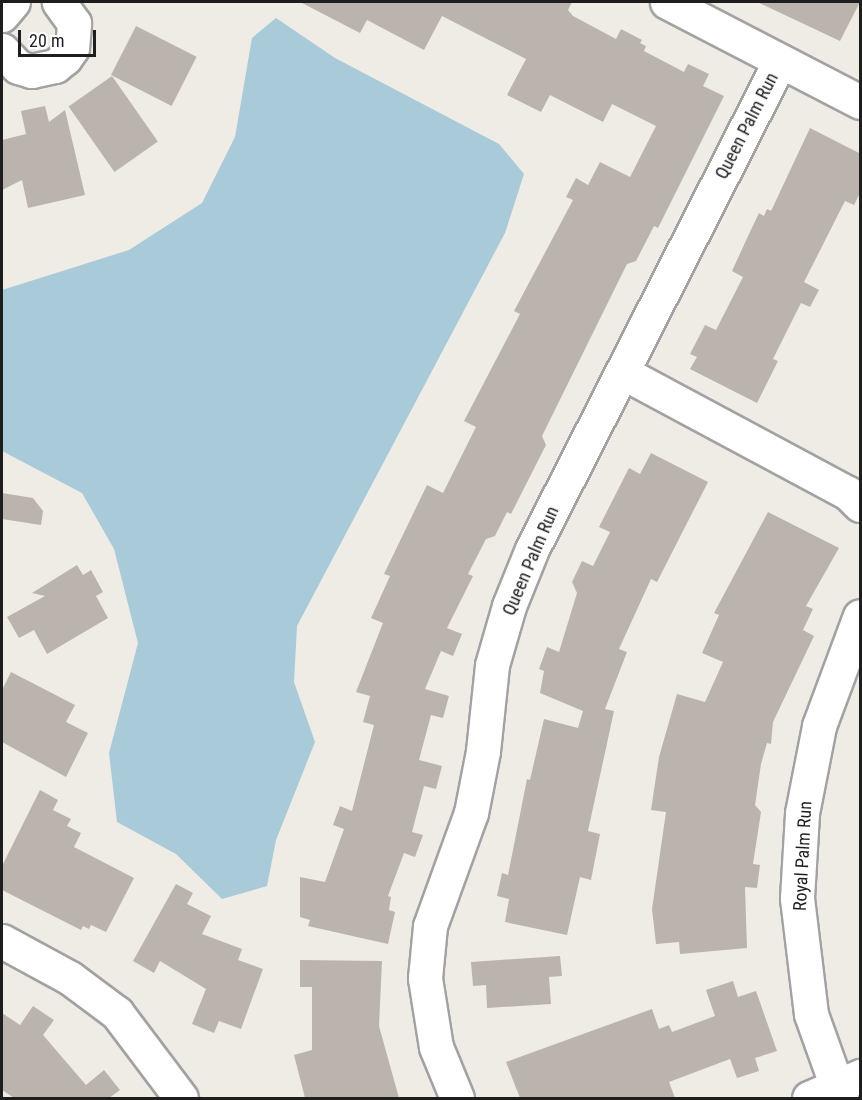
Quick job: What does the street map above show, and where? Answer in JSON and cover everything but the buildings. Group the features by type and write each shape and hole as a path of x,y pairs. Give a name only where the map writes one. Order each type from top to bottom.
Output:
{"street":[{"path":"2,15 12,2"},
{"path":"2,50 18,67 31,71 55,66 65,58 74,42 74,23 59,2"},
{"path":"667,2 861,102"},
{"name":"Queen Palm Run","path":"457,1098 436,1047 425,978 430,926 471,813 483,751 492,665 509,606 532,549 780,61"},
{"path":"622,372 849,493 861,506"},
{"name":"Royal Palm Run","path":"837,1090 811,1014 797,898 802,813 819,726 861,616"},
{"path":"2,941 70,978 117,1013 181,1098"}],"water":[{"path":"276,18 335,58 499,144 524,174 505,233 297,626 294,682 315,742 276,840 267,886 222,899 176,854 117,822 109,753 138,643 114,549 82,493 2,451 2,290 129,250 202,203 235,137 252,38"}]}
